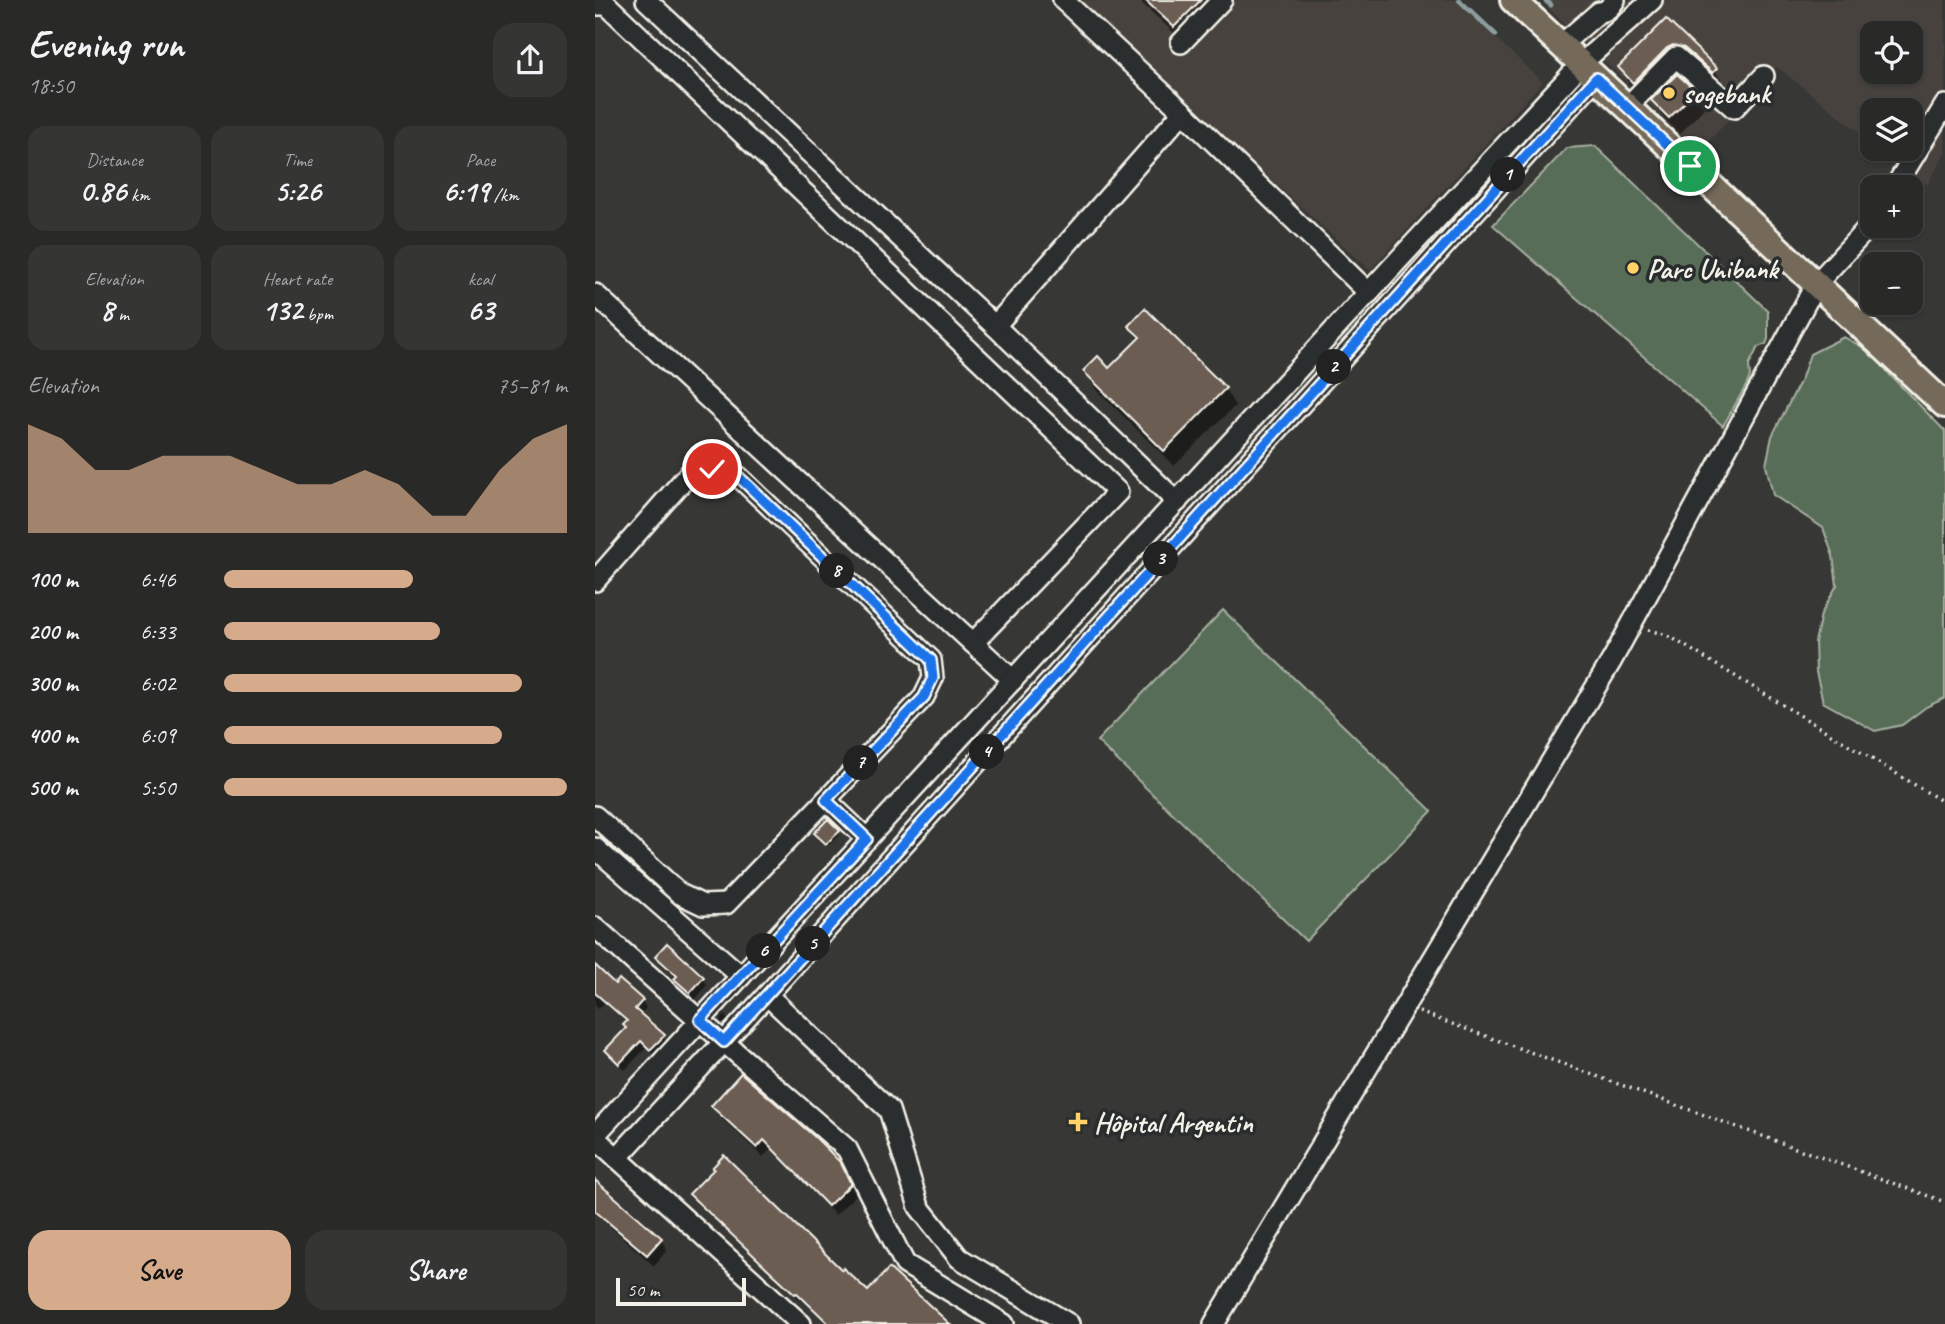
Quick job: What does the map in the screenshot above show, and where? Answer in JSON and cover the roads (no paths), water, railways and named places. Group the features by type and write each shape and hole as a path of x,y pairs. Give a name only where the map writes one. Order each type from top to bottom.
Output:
{"main road":[{"path":"1513,0 1945,405"}],"street":[{"path":"646,0 995,326 1177,502"},
{"path":"1063,0 1369,293"},
{"path":"1181,43 1222,0"},
{"path":"1561,45 1598,6 1604,12 1615,0"},
{"path":"617,1158 767,995 1652,0"},
{"path":"595,5 607,5 1118,492 973,643"},
{"path":"1627,107 1676,57 1734,108 1764,76"},
{"path":"801,1324 595,1136 1369,293 1589,71"},
{"path":"1902,175 1945,105"},
{"path":"995,326 1183,112"},
{"path":"1214,1324 1612,660 1816,284 1860,236"},
{"path":"595,294 1013,680"},
{"path":"595,581 688,475 712,469 738,476 931,660 933,678 924,697 726,904 703,905 680,894 595,816"},
{"path":"826,800 867,839"},
{"path":"595,848 741,976"},
{"path":"595,927 848,1149 905,1264 1004,1324"},
{"path":"767,995 889,1110 919,1207 959,1258 1069,1324"}],"waterway":[{"path":"1459,0 1496,35"},
{"path":"1545,0 1551,5"}],"place":[{"name":"sogebank","path":"1669,93"},
{"name":"Parc Unibank","path":"1633,268"},
{"name":"Hôpital Argentin","path":"1078,1122"}]}
